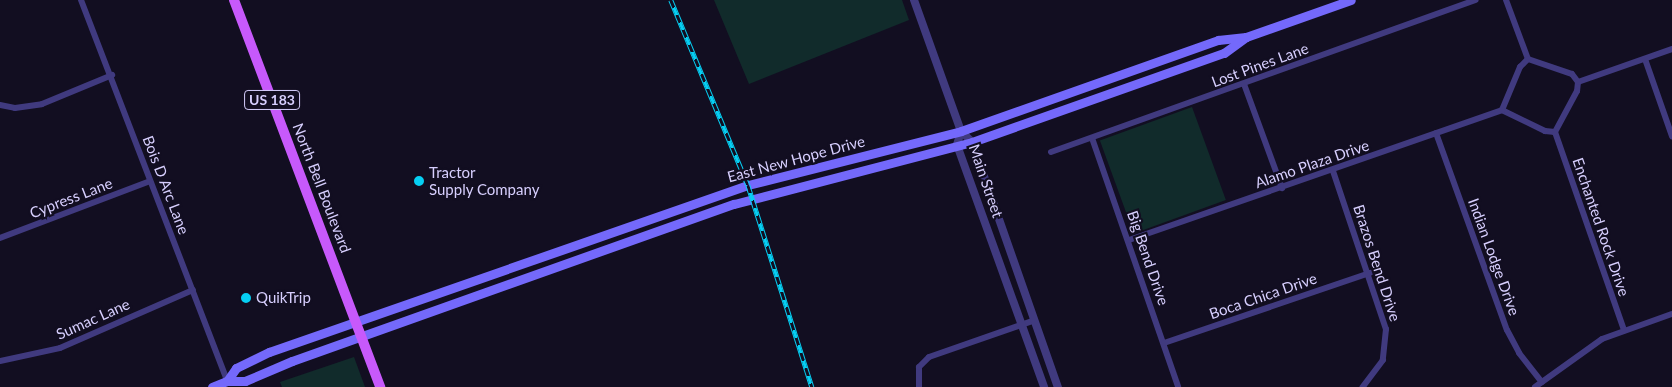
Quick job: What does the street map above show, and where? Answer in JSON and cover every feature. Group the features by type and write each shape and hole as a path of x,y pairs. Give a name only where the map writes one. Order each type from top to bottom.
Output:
{"main road":[{"name":"North Bell Boulevard","path":"234,0 380,387"},
{"name":"East New Hope Drive","path":"227,381 236,368 356,320 748,185 960,130 1218,40 1246,37 1351,0"},
{"name":"East New Hope Drive","path":"227,381 245,381 362,336 734,204 972,142 1224,53 1246,37"},
{"path":"212,387 227,381"}],"street":[{"name":"Bois D Arc Lane","path":"81,0 112,75 150,181 227,381"},
{"path":"914,0 960,130"},
{"name":"Lost Pines Lane","path":"1051,152 1476,0"},
{"path":"1506,0 1528,59"},
{"path":"1578,82 1672,49"},
{"path":"1645,58 1672,136"},
{"path":"1528,59 1572,74 1578,82 1577,91 1555,132 1545,131 1502,110 1520,67 1528,59"},
{"path":"0,105 15,108 42,104 112,75"},
{"path":"1244,84 1282,188"},
{"name":"Alamo Plaza Drive","path":"1129,240 1333,171 1502,110"},
{"name":"Main Street","path":"960,130 972,142 1058,387"},
{"name":"Main Street","path":"960,130 957,145 1044,387"},
{"name":"Enchanted Rock Drive","path":"1555,132 1624,330"},
{"name":"Indian Lodge Drive","path":"1436,133 1507,330 1519,353 1542,382"},
{"name":"Big Bend Drive","path":"1092,138 1129,240 1178,387"},
{"name":"Brazos Bend Drive","path":"1333,171 1383,312 1386,343 1379,367 1363,387"},
{"name":"Cypress Lane","path":"0,238 150,181"},
{"name":"Boca Chica Drive","path":"1164,343 1370,273"},
{"name":"Sumac Lane","path":"0,361 60,348 192,290"},
{"path":"1535,387 1583,350 1624,330 1672,314"},
{"path":"919,387 919,367 929,357 1035,320"}],"green space":[{"path":"714,0 902,0 909,20 749,84"},
{"path":"1192,107 1226,200 1134,234 1100,141"},
{"path":"354,357 365,387 282,387 280,382"}],"railway":[{"path":"671,0 748,185 812,387"}],"place":[{"name":"Tractor Supply Company","path":"419,181"},
{"name":"QuikTrip","path":"246,298"}]}
